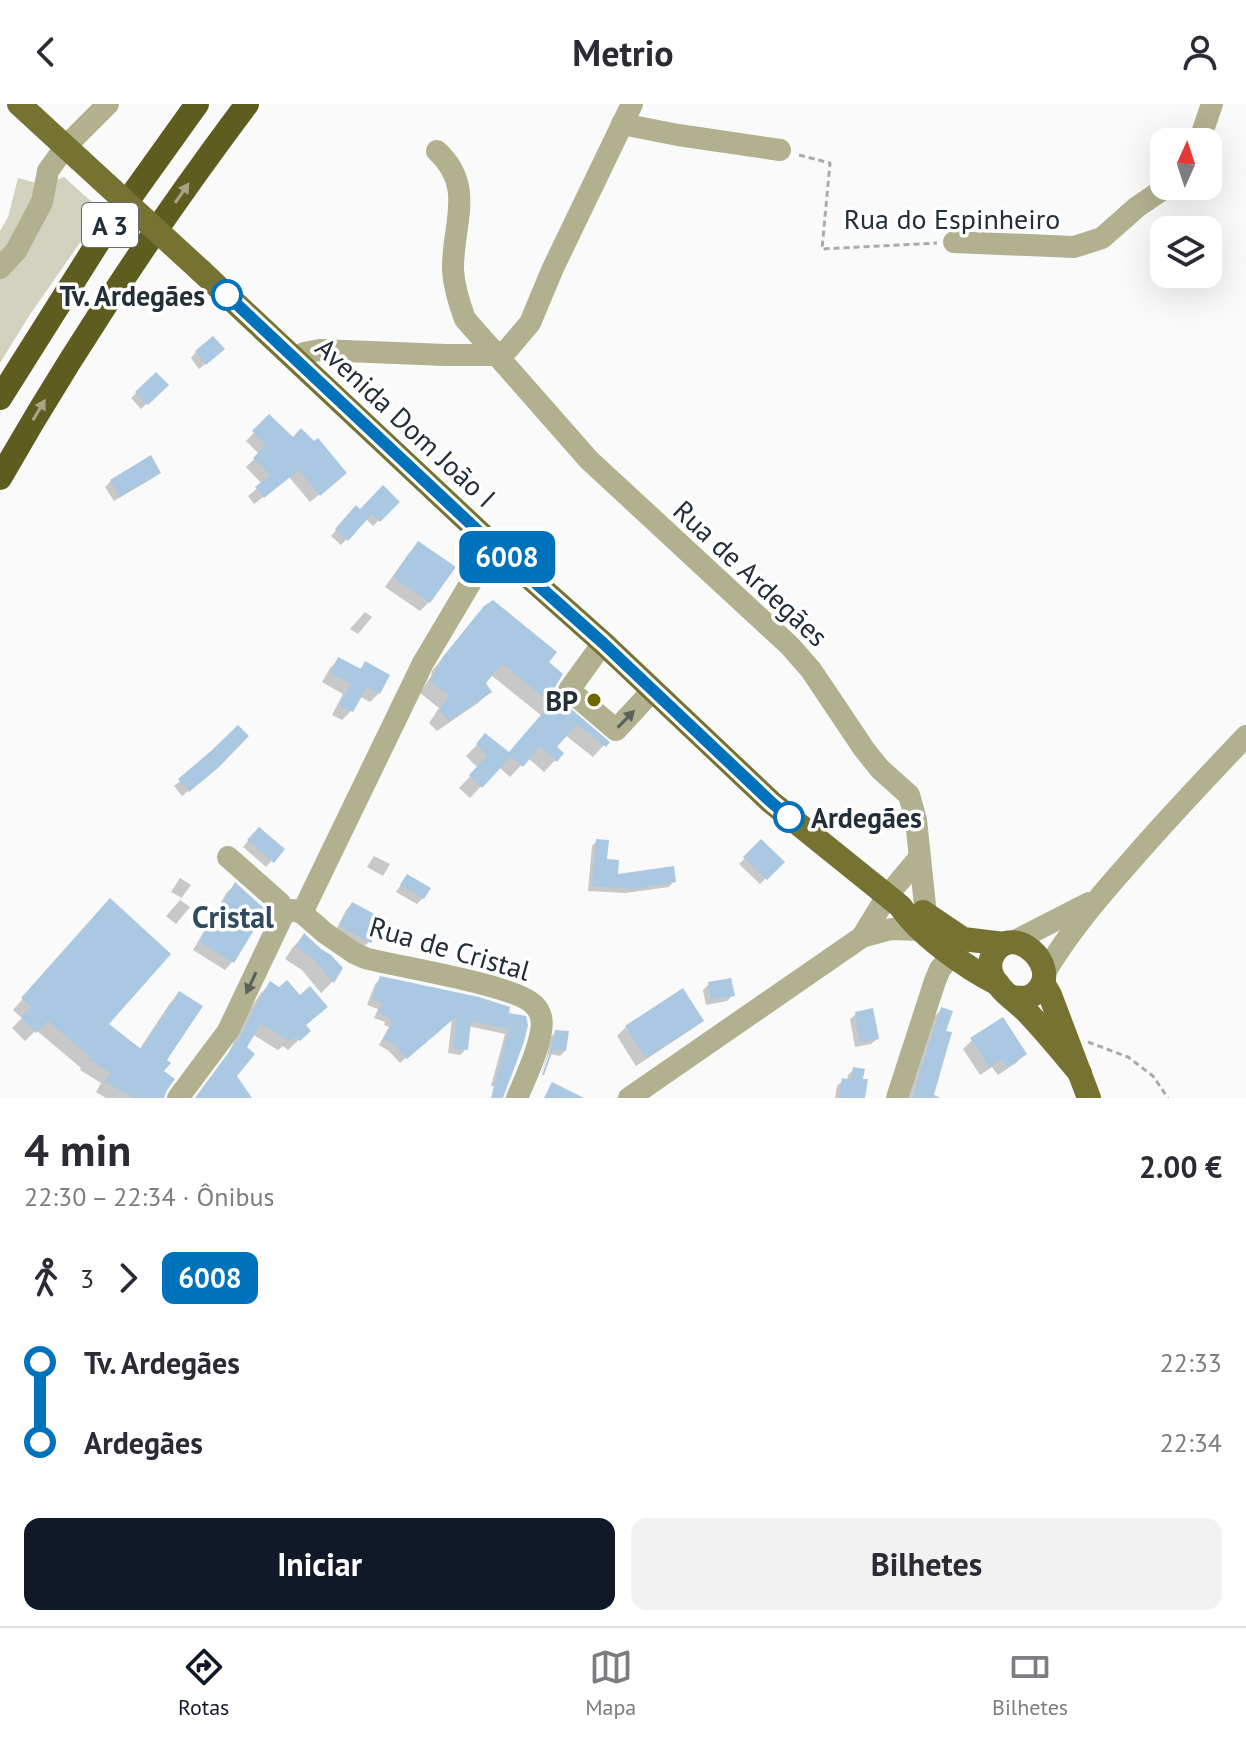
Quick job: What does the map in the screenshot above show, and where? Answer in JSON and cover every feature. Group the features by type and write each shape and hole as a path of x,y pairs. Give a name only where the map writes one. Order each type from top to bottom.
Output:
{"highway":[{"name":"A 3","path":"0,398 99,241 197,104"},
{"name":"A 3","path":"0,478 100,311 247,104"}],"main road":[{"name":"Avenida Dom João I","path":"19,104 771,802 894,901 916,908 924,922 953,954 1005,991 1080,1073"},
{"name":"Avenida Dom João I","path":"924,922 963,939 1008,943"},
{"path":"1044,979 1038,991 1022,999 1005,991 992,975 991,957 996,949 1008,943 1022,943 1030,948 1042,965 1044,979 1089,1098"}],"street":[{"path":"0,268 16,251 42,202 48,171 72,154 108,104"},
{"path":"1204,128 1212,104"},
{"path":"296,359 304,353 320,350 498,355 516,342 530,323 559,254 627,114 678,135 780,150"},
{"name":"Rua de Ardegães","path":"437,151 448,161 460,191 453,270 457,299 465,319 589,460 764,621 811,670 864,749 880,769 909,795 916,820 924,922"},
{"name":"Rua do Espinheiro","path":"954,242 1074,247 1102,238 1150,198"},
{"path":"178,1098 228,1031 423,663 493,545"},
{"path":"603,643 569,690 616,730 652,691"},
{"path":"1044,979 1062,943 1097,899 1246,736"},
{"path":"228,857 293,913"},
{"path":"629,1098 862,937 894,901 919,858"},
{"path":"1008,943 1097,899"},
{"name":"Rua de Cristal","path":"293,913 365,958 470,981 514,994 535,1004 541,1016 542,1032 517,1098"},
{"path":"862,937 924,922"},
{"path":"897,1098 935,981 940,969 953,954"}],"path":[{"name":"Rua do Espinheiro","path":"780,150 830,163 822,249 954,242"},
{"path":"1066,1034 1128,1057 1153,1076 1168,1098"}],"green space":[{"path":"64,177 102,211 0,363 0,231 8,217 18,178 44,185"}],"building":[{"path":"213,336 225,349 206,365 195,351"},
{"path":"156,372 169,385 148,405 135,392"},
{"path":"269,414 293,437 301,428 314,441 318,438 347,473 320,496 299,470 264,498 255,487 270,475 253,458 266,445 252,431"},
{"path":"151,455 161,473 120,497 110,480"},
{"path":"383,485 400,502 380,522 372,514 348,541 335,529 356,505 360,509"},
{"path":"418,541 456,567 430,603 393,577"},
{"path":"493,600 557,652 549,662 563,674 555,687 556,696 610,742 606,747 577,724 557,747 564,753 557,762 540,747 523,767 511,757 482,788 469,775 487,756 476,744 485,733 509,752 551,703 502,664 486,683 492,692 449,721 439,711 449,696 430,681 442,658 484,606"},
{"path":"338,657 361,669 365,661 390,675 380,694 367,687 353,712 339,705 351,684 330,673"},
{"path":"238,725 249,736 189,792 178,779"},
{"path":"259,827 285,849 274,863 247,840"},
{"path":"596,839 609,840 607,859 619,860 618,874 674,866 676,882 633,889 592,886"},
{"path":"761,839 785,862 767,880 743,857"},
{"path":"407,874 431,888 424,899 400,885"},
{"path":"235,882 266,910 234,963 199,942"},
{"path":"110,898 171,954 109,1024 141,1049 179,991 203,1006 167,1060 171,1063 164,1071 175,1079 164,1098 134,1098 105,1082 110,1072 88,1060 90,1057 48,1021 36,1033 21,1017 31,1007 21,998"},
{"path":"352,902 384,919 371,943 339,926"},
{"path":"304,933 343,968 334,983 313,959 295,947"},
{"path":"380,976 479,997 510,1007 509,1013 526,1016 528,1025 524,1042 503,1098 491,1098 509,1029 471,1021 468,1050 453,1048 457,1016 407,1059 395,1045 383,1039 393,1021 378,1013 382,1003 372,999"},
{"path":"731,978 735,996 711,1000 708,982"},
{"path":"287,980 300,995 310,986 328,1007 306,1025 311,1031 300,1041 294,1037 289,1041 261,1024 247,1047 255,1054 237,1076 252,1098 195,1098 239,1039 270,981 279,987"},
{"path":"683,988 704,1021 646,1058 625,1026"},
{"path":"941,1007 953,1011 946,1031 952,1032 933,1098 912,1098"},
{"path":"873,1008 879,1039 860,1042 855,1012"},
{"path":"1003,1017 1027,1054 1007,1068 1002,1059 990,1067 970,1038"},
{"path":"555,1030 569,1031 566,1051 553,1050 542,1075 551,1050"},
{"path":"853,1067 865,1069 863,1079 868,1079 865,1098 839,1098 842,1078 851,1080"},
{"path":"552,1082 584,1098 544,1098"}],"bus line":[{"name":"6008","path":"227,295 789,817"}],"place":[{"name":"Tv. Ardegães","path":"227,295"},
{"name":"BP","path":"594,700"},
{"name":"Ardegães","path":"789,817"}],"district":[{"name":"Cristal","path":"233,916"}]}
